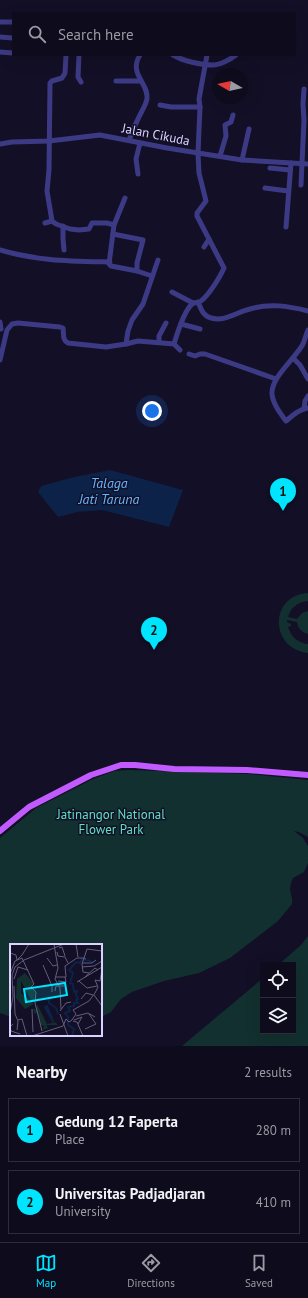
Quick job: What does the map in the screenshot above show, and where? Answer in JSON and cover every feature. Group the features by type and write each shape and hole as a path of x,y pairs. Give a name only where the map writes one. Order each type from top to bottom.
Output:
{"main road":[{"path":"0,831 29,807 91,775 121,765 174,769 247,770 308,775"}],"street":[{"path":"0,22 12,22"},
{"path":"0,37 12,38"},
{"path":"0,52 12,53"},
{"path":"66,56 65,73 62,78 50,83 49,170 47,191 52,221 56,224 75,230 89,230 92,223 107,223 114,225"},
{"path":"79,56 78,77 81,82"},
{"path":"129,140 145,107 147,99 136,71 136,65 140,56"},
{"path":"175,56 185,60 215,65 234,56"},
{"path":"174,344 181,324 190,306 201,301 209,292 224,268 197,216 197,213 206,201 199,173 198,153 200,107 198,99 207,56"},
{"path":"116,81 141,81"},
{"path":"301,184 305,164 306,120 303,104 304,89"},
{"path":"160,105 171,107 200,107"},
{"path":"220,156 226,136 225,125 231,122 232,115"},
{"path":"242,160 249,129"},
{"name":"Jalan Cikuda","path":"0,144 12,142 49,142 96,134 167,148 242,160 305,164"},
{"path":"138,174 136,159 140,143"},
{"path":"286,227 291,163"},
{"path":"270,168 290,170"},
{"path":"265,188 288,191"},
{"path":"125,198 114,225 109,264 111,266 137,271 152,276"},
{"path":"45,223 52,221"},
{"path":"63,226 64,250"},
{"path":"113,234 143,240 137,263 137,271"},
{"path":"204,247 209,239"},
{"path":"0,250 15,255 41,260 110,262"},
{"path":"126,344 132,320 143,304 158,260"},
{"path":"172,292 195,303 203,314 214,319 228,317 250,308 274,305 288,306 308,311"},
{"path":"0,322 0,329 7,330"},
{"path":"0,360 7,330 12,324 18,323 63,328 64,339 68,343 106,346 138,341 159,342 174,344 180,350"},
{"path":"159,342 159,336 166,323"},
{"path":"181,324 200,329"},
{"path":"308,330 302,345 276,379 272,393 276,406 286,421 306,408 305,401 308,396"},
{"path":"189,354 195,356 205,354 276,379"},
{"path":"293,358 300,365 308,379"}],"green space":[{"path":"308,593 308,601 295,606 291,610 288,617 297,619 302,613 308,611 308,634 300,630 297,622 287,620 287,622 291,624 291,626 288,627 293,637 298,641 308,644 307,653 295,649 286,641 281,632 279,622 281,611 286,602 295,596"},
{"name":"Jatinangor National Flower Park","path":"130,770 249,774 308,780 308,837 294,831 303,838 308,846 308,863 304,872 293,878 291,883 290,889 292,904 278,921 230,958 199,973 164,981 132,992 121,999 111,1012 102,1016 102,944 10,944 10,1017 0,1013 0,838 36,808 93,779 114,771"},
{"path":"308,936 308,1046 182,1046 260,981 260,1034 296,1034 296,962 281,962 301,945"}],"water":[{"name":"Talaga Jati Taruna","path":"110,470 183,490 169,527 102,510 77,512 58,517 38,492 41,486 74,477"}],"place":[{"name":"Gedung 12 Faperta","path":"283,511"},
{"name":"Universitas Padjadjaran","path":"154,650"}]}
